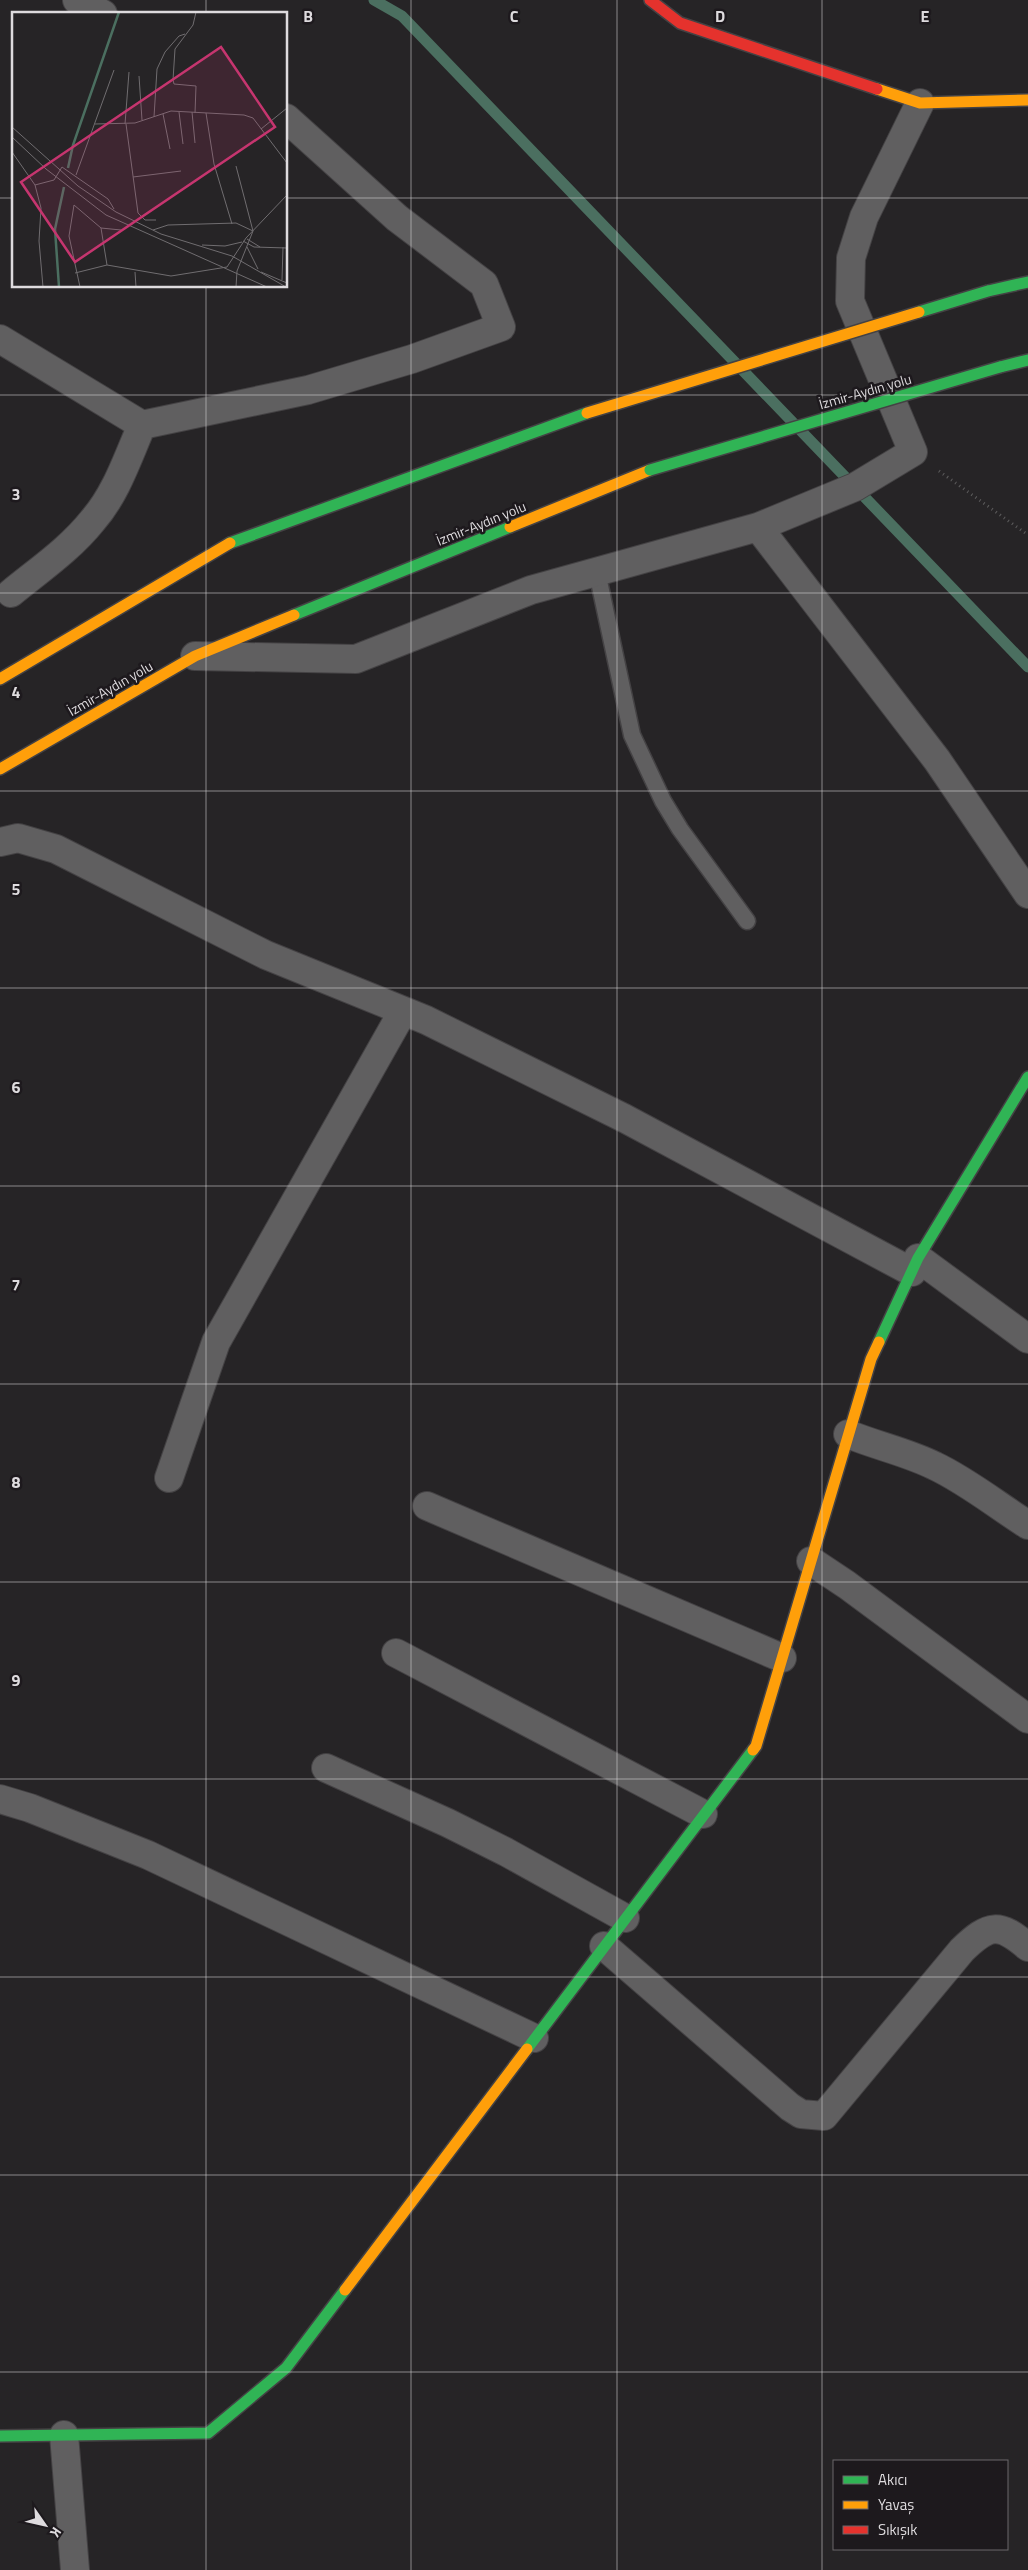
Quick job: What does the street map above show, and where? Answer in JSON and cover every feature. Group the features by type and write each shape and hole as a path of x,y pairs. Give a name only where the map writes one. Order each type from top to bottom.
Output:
{"main road":[{"path":"650,0 680,23 920,103 1028,100"},
{"path":"0,679 227,544 587,414 988,291 1028,282"},
{"name":"İzmir-Aydın yolu","path":"0,769 194,656 650,470 1028,360"},
{"path":"0,2436 208,2433 286,2368 756,1746 871,1359 915,1265 1028,1076"}],"street":[{"path":"77,0 99,12"},
{"path":"194,656 356,659 531,590 758,527 855,488 913,452 850,302 851,258 864,218 920,103"},
{"path":"0,339 142,426 308,390 412,359 501,327 484,284 397,218 288,120"},
{"path":"11,594 70,544 94,519 116,484 142,426"},
{"path":"758,527 937,760 1028,894"},
{"path":"0,842 18,838 56,848 266,954 403,1010 624,1118 915,1265 1028,1339"},
{"path":"169,1478 216,1342 403,1010"},
{"path":"848,1434 882,1448 910,1455 937,1467 1028,1526"},
{"path":"427,1506 782,1658"},
{"path":"811,1562 847,1585 1028,1719"},
{"path":"396,1653 703,1814"},
{"path":"326,1768 481,1839 625,1918"},
{"path":"0,1799 148,1855 534,2038"},
{"path":"604,1946 790,2107 802,2114 824,2116 962,1950 980,1932 992,1929 1003,1931 1028,1947"},
{"path":"64,2435 75,2570"}],"lane":[{"path":"597,572 632,735 663,801 680,830 747,921"}],"path":[{"path":"913,452 1028,535"}],"waterway":[{"path":"374,0 402,16 1028,667"}],"traffic: fast":[{"path":"988,291 1028,282"},
{"path":"919,312 988,291"},
{"path":"1000,367 1028,360"},
{"path":"650,470 1000,367"},
{"path":"230,543 587,413"},
{"path":"294,615 510,527"},
{"path":"879,1342 918,1258 1028,1077"},
{"path":"527,2049 753,1750"},
{"path":"0,2436 208,2433 286,2368 345,2290"}],"traffic: slow":[{"path":"877,89 920,103 1028,100"},
{"path":"587,413 919,312"},
{"path":"510,527 650,470"},
{"path":"0,679 230,543"},
{"path":"0,769 195,656 294,615"},
{"path":"753,1750 756,1746 871,1359 879,1342"},
{"path":"345,2290 527,2049"}],"traffic: jam":[{"path":"650,0 680,23 877,89"}]}
